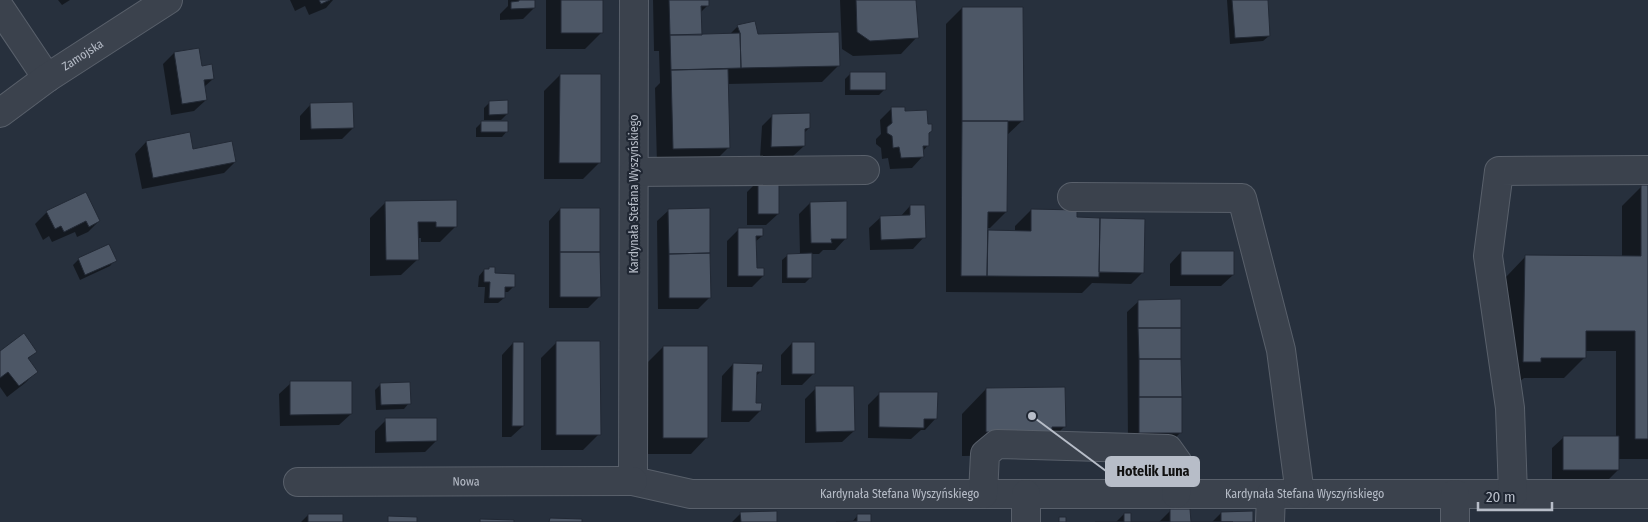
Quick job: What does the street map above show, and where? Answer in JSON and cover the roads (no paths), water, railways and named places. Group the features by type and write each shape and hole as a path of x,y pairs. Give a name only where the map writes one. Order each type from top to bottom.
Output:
{"street":[{"name":"Zamojska","path":"0,113 47,78 168,0"},
{"name":"Kardynała Stefana Wyszyńskiego","path":"634,0 633,481 692,494 1648,494"},
{"path":"0,8 47,78"},
{"path":"634,172 865,170"},
{"path":"1513,494 1510,408 1488,256 1499,171 1648,170"},
{"path":"1072,197 1242,198 1281,350 1300,494"},
{"path":"983,494 985,454 997,444 1168,450 1178,463 1176,494"},
{"name":"Nowa","path":"298,482 633,481"},
{"path":"1026,494 1026,522"},
{"path":"1270,522 1271,494"},
{"path":"1455,494 1455,522"}],"place":[{"name":"Hotelik Luna","path":"1032,416"}]}
